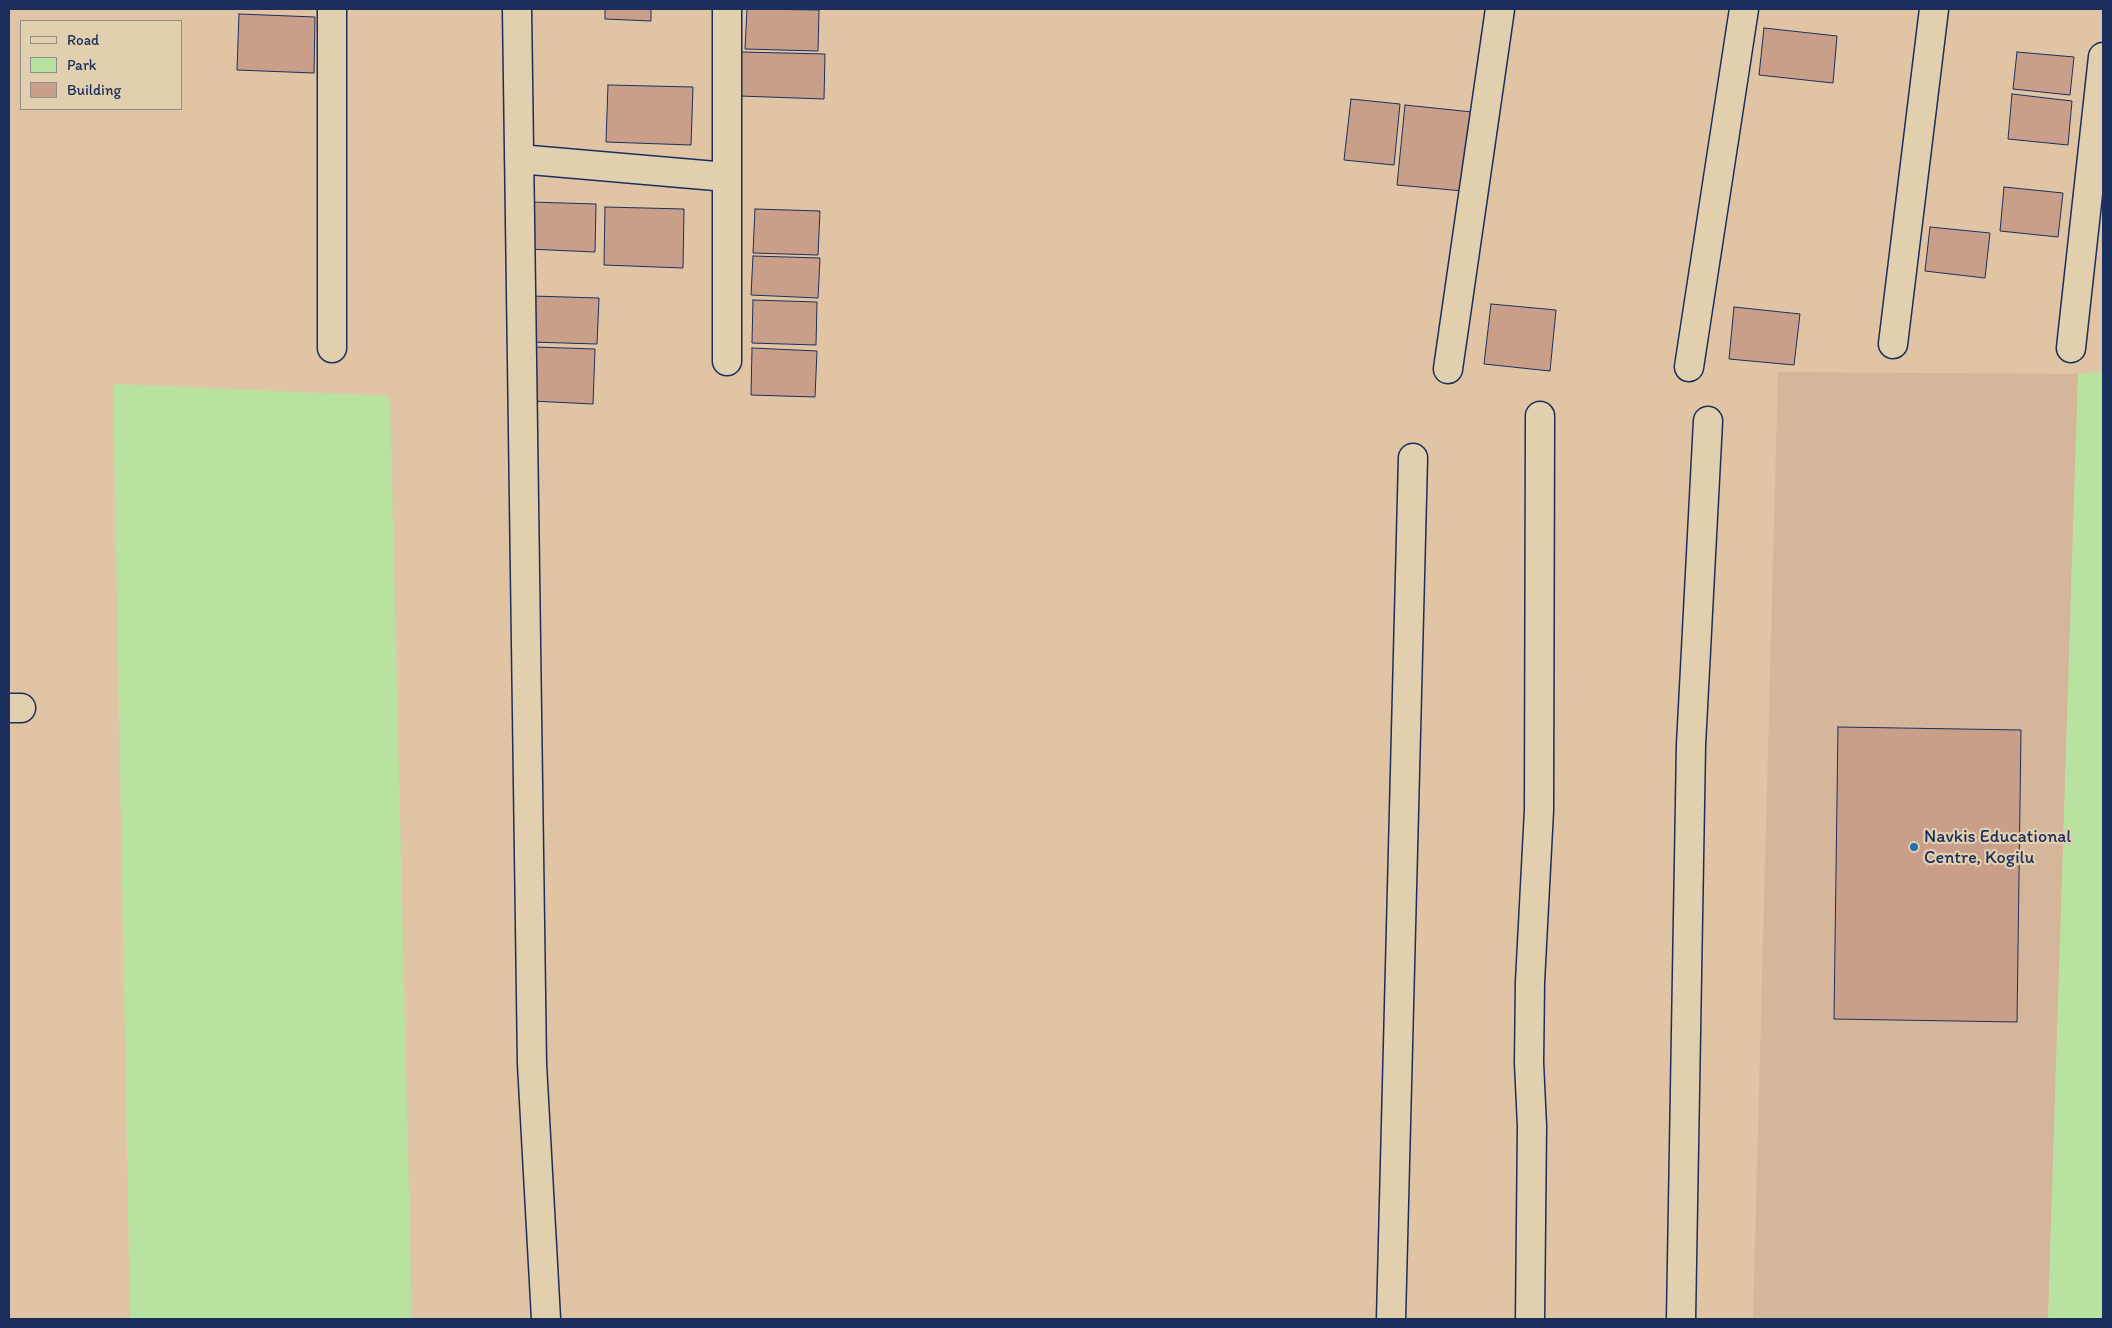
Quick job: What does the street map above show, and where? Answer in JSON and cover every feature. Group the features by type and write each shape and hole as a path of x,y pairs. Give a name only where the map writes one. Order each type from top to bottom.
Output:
{"street":[{"path":"332,9 332,348"},
{"path":"517,9 532,1064 546,1319"},
{"path":"727,9 727,361"},
{"path":"1448,369 1500,9"},
{"path":"1689,367 1744,9"},
{"path":"1893,344 1934,9"},
{"path":"2071,348 2103,57"},
{"path":"519,159 727,177"},
{"path":"1530,1319 1532,1126 1528,1063 1530,982 1539,810 1540,416"},
{"path":"1681,1319 1691,745 1708,421"},
{"path":"1391,1319 1412,458"}],"shaded area":[{"name":"Navkis Educational Centre, Kogilu","path":"1778,372 2078,374 2048,1319 1753,1319"}],"green space":[{"path":"2103,371 2103,1319 2048,1319 2078,374"},
{"path":"113,384 390,396 412,1319 130,1319"}],"building":[{"path":"605,9 651,9 651,21 605,19"},
{"path":"747,9 819,10 818,51 745,49"},
{"path":"239,14 315,17 314,73 237,70"},
{"path":"1764,28 1837,36 1833,83 1759,75"},
{"path":"741,52 825,54 824,99 740,96"},
{"path":"2017,52 2074,57 2070,95 2013,89"},
{"path":"608,85 693,87 691,145 606,142"},
{"path":"2012,94 2072,101 2068,145 2008,139"},
{"path":"1351,99 1400,104 1394,165 1344,160"},
{"path":"1405,105 1472,112 1463,191 1397,185"},
{"path":"2004,187 2063,193 2058,237 2000,231"},
{"path":"530,202 596,204 595,252 528,249"},
{"path":"605,207 684,209 683,268 604,265"},
{"path":"755,209 820,211 818,255 753,253"},
{"path":"1930,227 1990,233 1985,278 1925,271"},
{"path":"753,256 820,258 818,298 751,295"},
{"path":"532,296 599,298 597,344 531,342"},
{"path":"753,300 817,302 816,345 752,343"},
{"path":"1491,304 1556,310 1550,371 1484,364"},
{"path":"1734,307 1800,314 1794,365 1729,359"},
{"path":"534,347 595,349 593,404 532,401"},
{"path":"752,348 817,351 815,397 751,395"},
{"path":"1838,727 2021,730 2017,1022 1834,1019"}],"place":[{"name":"Navkis Educational Centre, Kogilu","path":"1914,847"}]}
